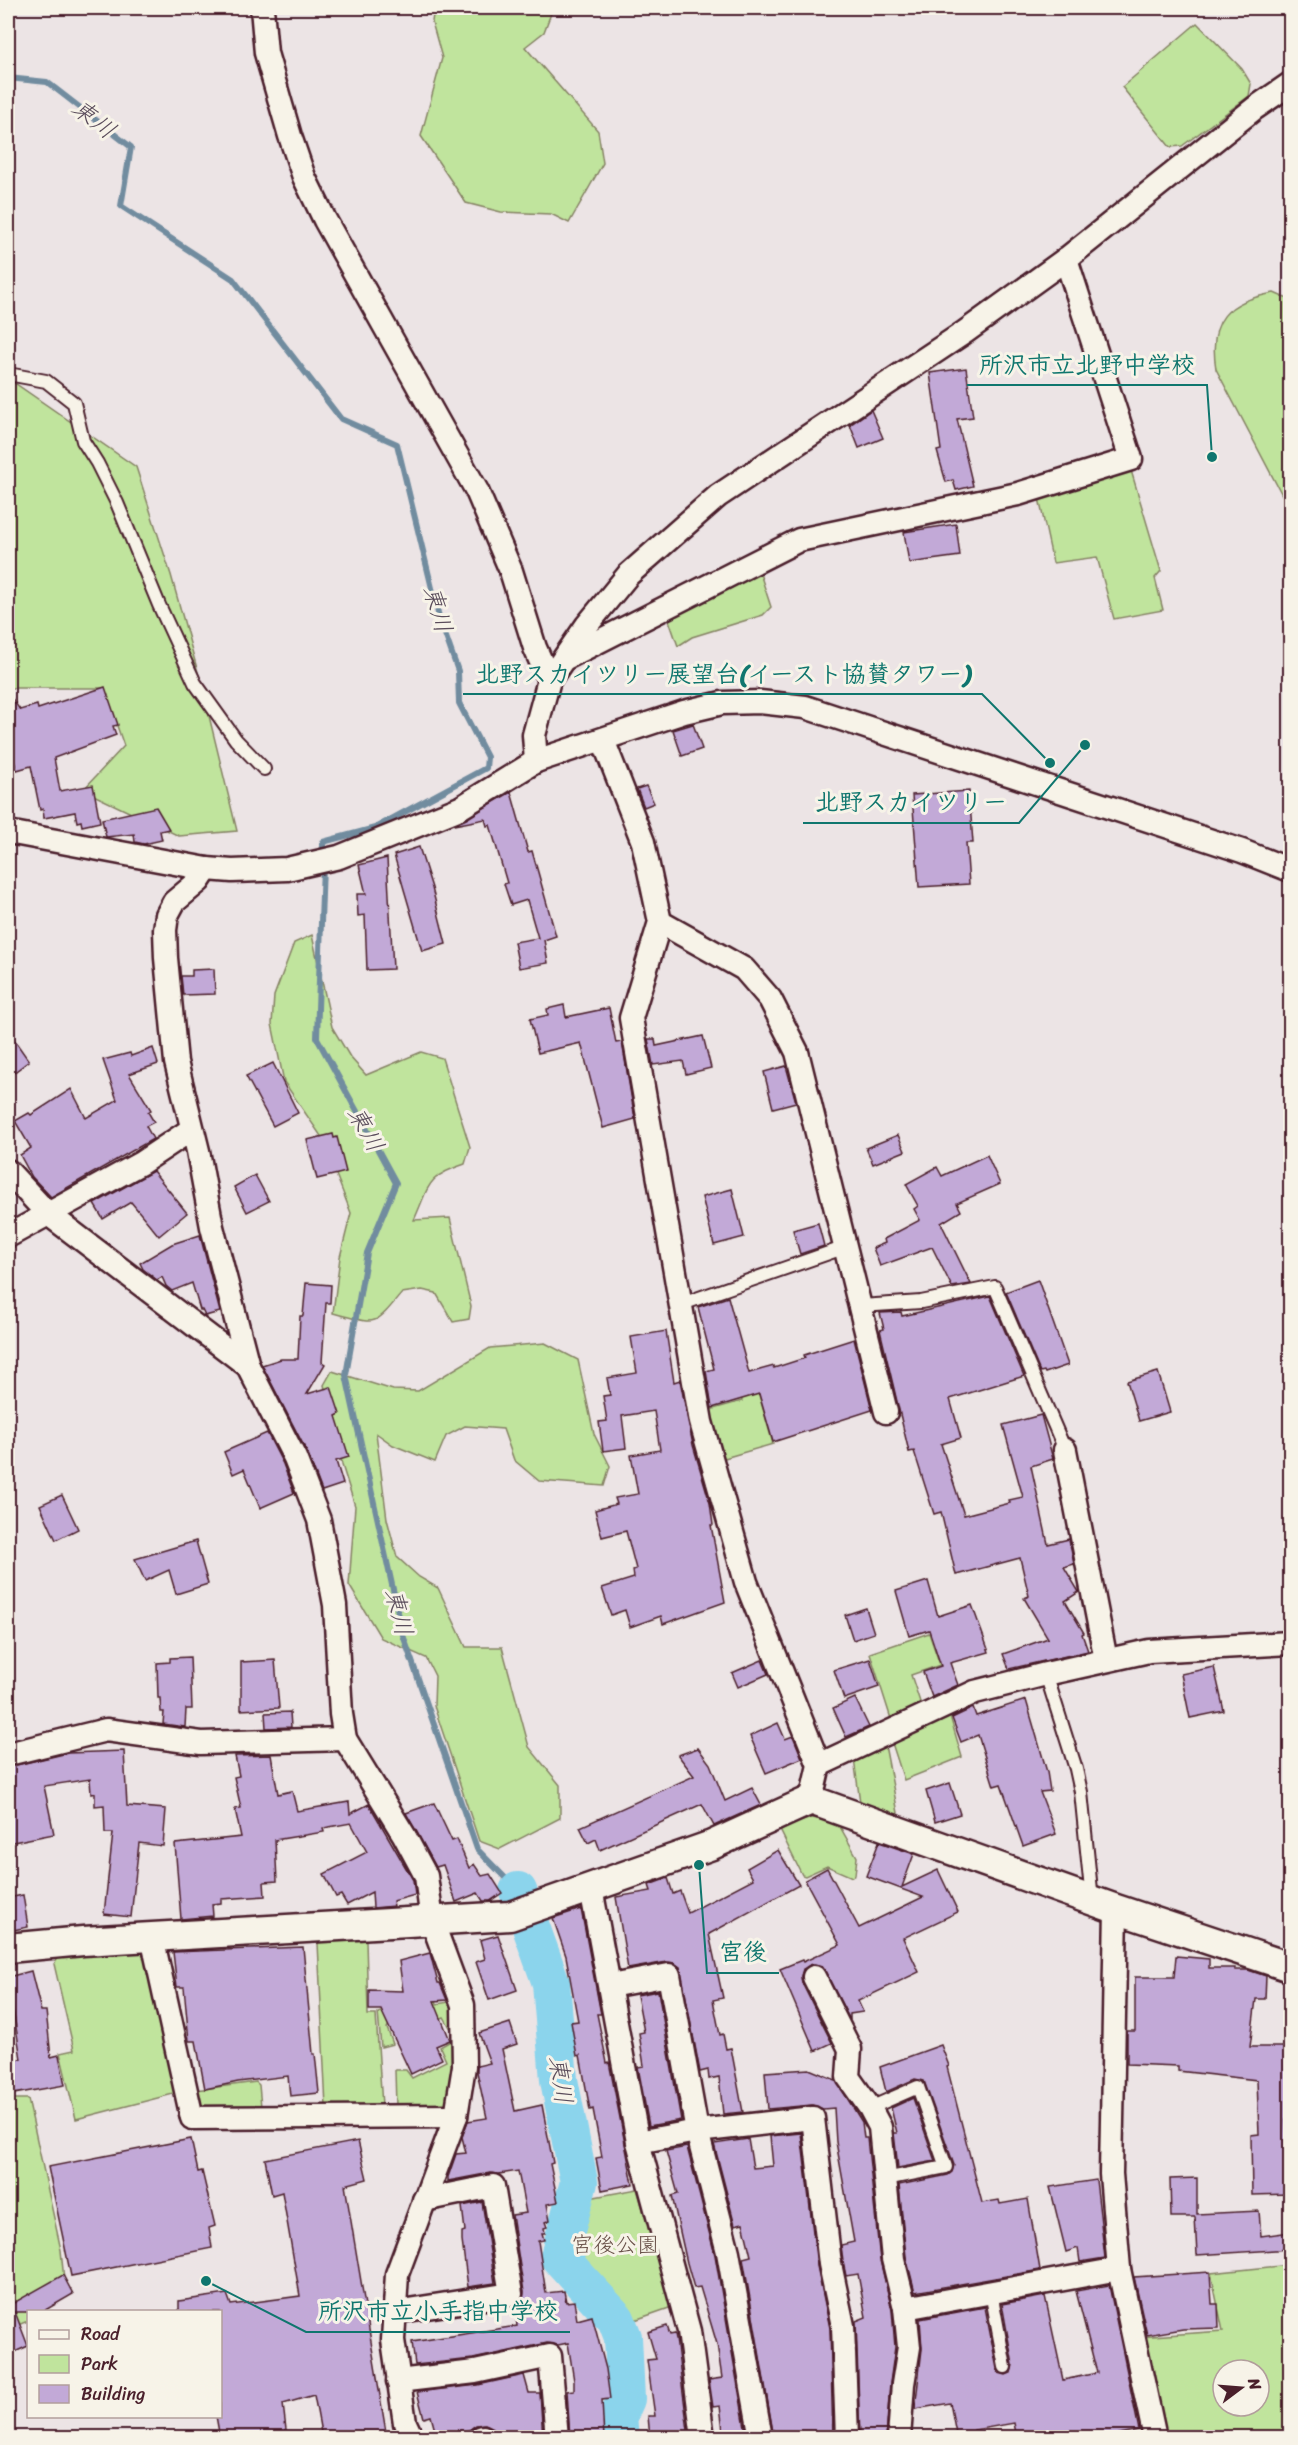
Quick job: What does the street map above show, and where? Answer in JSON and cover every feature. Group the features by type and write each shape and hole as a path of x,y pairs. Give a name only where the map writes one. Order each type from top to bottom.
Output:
{"street":[{"path":"262,8 266,53 304,177 325,220 477,491 511,571 535,648 549,680"},
{"path":"536,761 534,735 549,680 587,625 628,576 718,496 957,338 1065,259 1255,108 1290,84"},
{"path":"564,659 799,540 1018,494 1131,459 1065,259"},
{"path":"8,832 207,869 259,871 287,869 328,860 460,808 536,761 684,712 722,703 760,702 805,707 1242,851 1290,870"},
{"path":"603,740 642,842 660,922 631,1018 701,1422 746,1582 819,1765 811,1800"},
{"path":"207,869 200,881 174,902 167,915 165,930 176,1062 212,1227 248,1366 295,1458 319,1520 335,1605 341,1714 345,1739 404,1835 426,1876 432,1920 463,2005 464,2066 456,2116 397,2274 393,2340 405,2423 412,2438"},
{"path":"660,922 744,969 758,982 770,999 797,1052 886,1412"},
{"path":"8,1236 141,1162 192,1129"},
{"path":"8,1171 47,1213 248,1366"},
{"path":"1065,1450 1106,1660"},
{"path":"819,1765 975,1692 1149,1651 1290,1643"},
{"path":"8,1754 106,1730 201,1743 345,1739"},
{"path":"8,1948 152,1936 510,1916 712,1845 811,1800 1104,1905 1290,1967"},
{"path":"591,1888 638,2142 689,2331 703,2438"},
{"path":"1104,1905 1111,2174 1119,2269 1155,2438"},
{"path":"152,1936 192,2118 456,2116"},
{"path":"610,1986 669,1975 697,2131 728,2252 761,2438"},
{"path":"814,1977 850,2049 848,2076 880,2127 893,2259 905,2308 909,2348 898,2426 899,2438"},
{"path":"638,2142 697,2131 813,2118 830,2264 843,2326 847,2438"},
{"path":"395,2312 512,2295 493,2186 424,2200"},
{"path":"905,2308 1119,2269"},
{"path":"398,2381 475,2372 550,2356 557,2438"}],"lane":[{"path":"8,374 46,381 74,403 83,441 117,503 195,683 236,740 264,769"},
{"path":"680,1305 846,1247"},
{"path":"861,1306 921,1302 995,1287 1065,1450"},
{"path":"1046,1674 1076,1769 1104,1905"},
{"path":"870,2108 918,2087 946,2167 885,2179"},
{"path":"992,2292 1005,2367"}],"green space":[{"path":"434,8 553,8 544,32 525,47 598,131 603,163 569,223 551,214 501,212 466,203 421,136 442,58 432,22"},
{"path":"1197,23 1242,69 1251,84 1249,96 1182,146 1170,147 1122,87"},
{"path":"1274,293 1290,300 1290,510 1216,369 1214,352 1218,326 1224,316 1244,301"},
{"path":"8,382 16,384 136,467 171,575 201,683 237,831 179,836 83,790 124,746 104,688 8,688"},
{"path":"1130,467 1161,571 1155,578 1163,610 1114,619 1097,557 1053,563 1039,498"},
{"path":"755,558 771,607 763,615 692,637 678,646 664,606"},
{"path":"312,935 332,1027 350,1057 366,1075 421,1052 442,1058 470,1147 465,1164 442,1173 430,1184 414,1220 450,1218 471,1306 469,1319 453,1322 436,1293 422,1290 402,1293 385,1313 373,1321 358,1320 333,1313 340,1257 351,1213 321,1136 284,1082 272,1024 274,996 294,943"},
{"path":"545,1343 578,1360 594,1434 610,1466 604,1486 539,1481 514,1460 503,1429 465,1426 446,1436 435,1462 393,1445 376,1433 387,1519 397,1557 419,1577 438,1588 466,1647 502,1647 529,1747 560,1785 560,1818 500,1849 479,1841 434,1706 435,1676 426,1658 381,1638 349,1585 355,1506 342,1465 338,1439 324,1385 332,1371 393,1390 418,1391 490,1348"},
{"path":"753,1374 773,1444 721,1459 706,1411 742,1401 736,1378"},
{"path":"929,1633 940,1665 911,1675 923,1711 892,1722 870,1653"},
{"path":"950,1716 962,1757 904,1780 891,1740"},
{"path":"885,1745 898,1813 892,1817 860,1802 854,1759"},
{"path":"812,1818 835,1822 839,1825 857,1857 855,1875 852,1877 827,1866 805,1876 802,1875 780,1830 782,1827"},
{"path":"363,1938 366,1940 368,2015 376,2015 382,2106 326,2107 318,1943 321,1940"},
{"path":"141,1951 148,1956 181,2092 76,2119 60,2053 74,2050 54,1964 59,1957"},
{"path":"435,1994 437,2004 455,2001 458,2005 456,2038 444,2017 429,2023 389,2025 387,2028 393,2044 381,2047 378,2013"},
{"path":"456,2038 451,2107 396,2106 395,2070 406,2070 412,2078 446,2061 440,2047"},
{"path":"256,2082 259,2085 261,2107 200,2111 196,2090"},
{"path":"8,2099 28,2099 61,2250 65,2290 47,2310 27,2310 27,2321 8,2329"},
{"name":"宮後公園","path":"637,2189 672,2307 629,2322 577,2249 584,2199"},
{"path":"1290,2265 1290,2437 1160,2437 1138,2337 1223,2331 1211,2273"}],"building":[{"path":"966,368 973,417 957,419 973,486 956,490 953,480 946,482 937,451 941,450 930,373"},
{"path":"871,410 883,438 859,448 850,425"},
{"path":"956,524 960,556 909,563 904,532"},
{"path":"105,687 118,725 113,726 116,735 54,758 60,791 93,785 100,822 82,826 81,821 77,822 75,812 44,818 43,809 40,810 31,766 17,770 8,742 8,693 20,710 37,705 38,709"},
{"path":"693,724 702,749 682,756 673,730"},
{"path":"646,786 654,803 644,807 637,789"},
{"path":"969,791 973,843 966,843 969,884 919,887 912,795"},
{"path":"511,792 528,852 532,851 556,936 544,940 548,963 519,968 514,942 538,938 527,900 511,905 490,825 487,826 485,819 454,825"},
{"path":"156,807 169,829 160,831 162,840 144,844 135,842 134,834 106,837 102,819"},
{"path":"419,847 446,944 422,951 394,855"},
{"path":"387,858 393,969 367,970 365,915 358,916 357,894 366,894 359,865"},
{"path":"214,969 215,994 183,995 181,976 192,976 192,970"},
{"path":"564,1005 566,1017 609,1008 616,1043 622,1042 635,1119 603,1128 581,1043 538,1053 530,1019 548,1015 547,1009"},
{"path":"8,1031 29,1061 8,1077"},
{"path":"703,1036 711,1068 686,1074 683,1061 653,1065 648,1039 655,1039 656,1046"},
{"path":"153,1048 158,1064 129,1074 151,1110 148,1112 154,1122 146,1126 153,1139 51,1197 32,1177 20,1155 31,1148 15,1121 29,1113 31,1115 71,1089 86,1118 117,1100 103,1060 130,1053 131,1056"},
{"path":"273,1063 298,1113 273,1126 246,1076"},
{"path":"786,1066 796,1102 773,1108 764,1072"},
{"path":"333,1134 334,1138 337,1137 346,1172 317,1179 307,1140"},
{"path":"898,1135 905,1151 873,1164 866,1148"},
{"path":"987,1155 1000,1184 957,1203 961,1211 941,1223 971,1284 952,1287 932,1247 880,1266 873,1248 885,1243 884,1239 920,1220 914,1209 918,1206 906,1184 937,1167 942,1176"},
{"path":"153,1171 187,1213 159,1236 131,1202 103,1219 94,1204"},
{"path":"255,1175 269,1201 247,1212 234,1187"},
{"path":"732,1189 744,1237 714,1245 702,1197"},
{"path":"818,1223 824,1246 800,1254 793,1230"},
{"path":"200,1235 220,1312 205,1316 200,1310 192,1283 172,1291 166,1286 162,1277 157,1280 143,1269 140,1263 172,1244"},
{"path":"1038,1280 1068,1365 1045,1373 1040,1372 1006,1292"},
{"path":"306,1283 331,1285 330,1303 326,1303 322,1362 325,1364 307,1394 331,1387 340,1414 336,1416 349,1457 336,1461 343,1484 322,1491 307,1452 262,1365 281,1359 298,1359 300,1316 303,1316"},
{"path":"990,1296 1024,1376 950,1399 961,1438 941,1444 964,1515 1010,1503 1009,1500 1023,1497 1003,1425 1041,1415 1053,1459 1031,1466 1048,1544 1069,1539 1074,1564 1064,1567 1079,1592 1065,1601 1084,1633 1082,1634 1088,1651 1009,1669 1003,1654 1048,1638 1024,1598 1029,1596 1020,1558 956,1575 941,1512 934,1514 914,1451 909,1452 880,1330 884,1329 880,1313 901,1312 902,1316"},
{"path":"728,1297 749,1373 805,1358 804,1355 854,1339 872,1410 773,1442 759,1394 712,1408 706,1371 714,1369 698,1307"},
{"path":"666,1331 674,1382 680,1380 693,1445 710,1503 713,1525 711,1525 725,1602 663,1624 661,1616 630,1627 625,1610 611,1615 602,1588 634,1578 633,1570 636,1569 626,1531 602,1537 595,1510 617,1504 615,1498 638,1494 631,1455 660,1450 654,1411 622,1416 626,1448 603,1451 599,1422 607,1421 603,1396 610,1395 607,1378 637,1373 631,1337"},
{"path":"1158,1372 1170,1412 1139,1421 1127,1381"},
{"path":"267,1433 283,1464 294,1493 260,1508 244,1469 233,1474 224,1452"},
{"path":"62,1495 78,1529 56,1540 40,1505"},
{"path":"196,1541 208,1584 176,1594 169,1570 145,1581 135,1559"},
{"path":"928,1581 938,1616 972,1605 989,1652 950,1663 958,1685 932,1697 923,1672 941,1666 929,1630 909,1636 896,1591"},
{"path":"866,1608 874,1633 853,1640 845,1615"},
{"path":"190,1657 192,1709 186,1709 185,1727 163,1724 164,1712 161,1712 160,1698 158,1698 157,1663 170,1662 170,1658"},
{"path":"870,1659 879,1687 844,1699 834,1670"},
{"path":"275,1660 279,1708 241,1710 241,1662"},
{"path":"762,1660 768,1674 738,1687 732,1673"},
{"path":"1214,1667 1224,1711 1190,1718 1181,1674"},
{"path":"855,1698 869,1727 846,1737 833,1708"},
{"path":"1026,1700 1047,1772 1050,1791 1040,1792 1056,1834 1023,1846 1001,1784 994,1786 978,1735 961,1742 952,1718 973,1708 976,1716"},
{"path":"290,1712 291,1727 266,1728 265,1713"},
{"path":"778,1723 785,1739 793,1736 802,1758 766,1773 750,1736"},
{"path":"698,1748 710,1764 725,1801 752,1788 761,1805 714,1826 702,1804 600,1850 596,1839 588,1843 580,1827 694,1776 678,1755"},
{"path":"124,1751 127,1806 166,1809 163,1846 139,1843 131,1917 104,1914 113,1833 105,1833 104,1805 95,1806 95,1793 91,1794 90,1779 44,1786 54,1834 8,1843 8,1767 68,1753"},
{"path":"271,1755 278,1794 292,1791 297,1811 349,1802 350,1814 369,1804 413,1880 415,1895 393,1901 394,1906 373,1908 372,1892 347,1905 341,1895 336,1897 324,1874 367,1852 351,1823 323,1828 324,1832 275,1840 277,1881 264,1882 265,1896 221,1899 221,1903 212,1904 213,1916 181,1919 175,1844 241,1837 235,1809 241,1808 234,1777 239,1776 235,1756"},
{"path":"950,1783 960,1814 935,1822 926,1791"},
{"path":"434,1803 452,1841 457,1839 469,1868 474,1864 482,1876 490,1874 502,1893 490,1901 483,1901 478,1893 456,1902 443,1865 436,1867 406,1813"},
{"path":"879,1842 914,1854 902,1887 938,1870 958,1912 903,1938 919,1972 858,2001 863,2012 850,2014 850,2020 822,1966 814,1964 803,1969 802,1983 832,2043 815,2051 780,1969 802,1960 803,1962 840,1945 805,1880 827,1868 859,1928 923,1897 866,1876"},
{"path":"778,1850 799,1885 709,1934 723,1998 713,2000 720,2035 723,2034 726,2049 731,2048 743,2112 723,2114 719,2077 709,2079 708,2070 700,2072 680,1967 667,1962 628,1969 616,1897 651,1891 649,1885 668,1878 673,1894 680,1891 688,1913 753,1879 747,1868"},
{"path":"23,1895 28,1927 8,1931 8,1898"},
{"path":"581,1909 601,2014 597,2014 633,2184 602,2190 596,2158 602,2157 593,2109 590,2110 580,2055 577,2056 571,2022 578,2021 566,1956 553,1918"},
{"path":"498,1935 517,1990 489,2000 476,1962 485,1959 480,1940"},
{"path":"303,1947 319,2093 290,2096 288,2076 238,2082 205,2089 196,2041 189,2041 184,1987 177,1987 173,1952"},
{"path":"430,1953 438,1983 447,2000 434,2001 450,2040 436,2046 442,2059 411,2074 381,2010 369,2010 369,1990 403,1991 399,1961"},
{"path":"1176,1956 1209,1959 1209,1968 1235,1968 1235,1970 1248,1970 1266,1976 1265,1999 1256,1999 1250,2047 1290,2047 1290,2118 1286,2119 1290,2194 1252,2195 1251,2135 1259,2134 1257,2080 1178,2071 1178,2066 1127,2064 1127,2031 1135,2031 1135,1977 1174,1977"},
{"path":"31,1971 41,2011 46,2011 51,2057 59,2055 65,2085 8,2095 8,2061 21,2059 8,1977"},
{"path":"658,1991 681,2120 649,2126 638,2067 644,2066 639,2033 644,2032 637,1995"},
{"path":"510,2023 517,2044 502,2049 515,2111 542,2105 553,2163 550,2164 558,2202 547,2204 550,2220 545,2222 547,2227 544,2228 545,2233 542,2233 544,2240 538,2241 546,2293 564,2291 566,2302 574,2301 577,2320 592,2316 606,2369 610,2399 602,2400 604,2438 570,2438 567,2391 574,2390 574,2381 568,2343 558,2345 547,2343 473,2359 415,2365 412,2342 517,2326 515,2307 523,2299 524,2292 512,2215 526,2213 518,2171 490,2173 448,2181 456,2154 466,2153 462,2137 468,2121 487,2118 477,2066 490,2063 479,2033"},
{"path":"941,2045 949,2066 947,2067 982,2203 999,2200 1000,2204 1028,2199 1040,2270 915,2292 906,2257 899,2185 948,2175 952,2172 954,2165 924,2081 915,2079 886,2092 880,2067"},
{"path":"809,2069 836,2080 862,2122 864,2138 867,2138 880,2260 892,2310 895,2347 886,2438 860,2438 856,2321 866,2317 858,2274 846,2276 843,2262 841,2245 854,2242 836,2142 834,2108 823,2109 812,2105 768,2109 765,2072"},
{"path":"913,2098 935,2161 898,2168 894,2133 897,2133 891,2108"},
{"path":"801,2133 817,2266 830,2328 833,2438 774,2438 743,2258 751,2256 743,2223 735,2225 714,2144 748,2139 753,2168 773,2166 770,2136"},
{"path":"191,2139 198,2172 202,2171 215,2226 209,2228 212,2248 71,2276 48,2167"},
{"path":"358,2141 367,2179 345,2185 386,2432 364,2434 365,2438 322,2438 314,2395 283,2404 287,2438 220,2438 216,2418 222,2418 222,2310 179,2310 179,2301 227,2294 231,2305 300,2296 282,2192 272,2195 265,2159"},
{"path":"687,2147 715,2255 747,2438 724,2438 720,2406 713,2407 709,2380 722,2378 717,2344 700,2287 694,2288 687,2263 672,2196 678,2194 666,2151"},
{"path":"1197,2178 1197,2214 1259,2211 1261,2236 1290,2232 1290,2249 1197,2255 1195,2217 1171,2217 1170,2179"},
{"path":"1096,2180 1105,2258 1080,2262 1078,2248 1066,2252 1050,2187"},
{"path":"482,2202 495,2283 468,2287 462,2241 462,2232 465,2231 462,2206"},
{"path":"1210,2272 1212,2304 1218,2304 1219,2328 1183,2329 1147,2335 1134,2277"},
{"path":"63,2275 73,2294 45,2310 15,2312 27,2346 8,2355 8,2293 12,2304"},
{"path":"1109,2285 1139,2430 1119,2434 1119,2438 1017,2438 1014,2423 974,2430 975,2434 957,2438 950,2403 915,2409 922,2349 920,2319 985,2307 997,2369 999,2373 1006,2375 1011,2373 1013,2365 1002,2304 1045,2296 1063,2380 1097,2373 1076,2291"},
{"path":"667,2326 670,2335 675,2334 676,2339 689,2438 650,2438 648,2416 655,2416 647,2360 656,2359 648,2332"},
{"path":"524,2375 529,2393 540,2393 543,2438 519,2438 519,2431 496,2435 492,2427 485,2424 437,2438 431,2416 424,2418 417,2392 478,2385"}],"waterway":[{"name":"東川","path":"8,78 47,82 131,147 121,206 233,279 341,419 397,444 439,617 458,671 459,703 487,757 486,768 375,828 323,842 323,855"},
{"name":"東川","path":"323,865 317,1038 396,1183 367,1253 346,1375 403,1635 477,1849 518,1891"},
{"name":"東川","path":"518,1891 551,1983 559,2080 579,2182 559,2257 616,2319 623,2337 626,2399 618,2417 620,2438"}],"place":[{"name":"所沢市立北野中学校","path":"1212,457"},
{"name":"北野スカイツリー","path":"1085,745"},
{"name":"北野スカイツリー展望台(イースト協賛タワー)","path":"1050,763"},
{"name":"宮後","path":"699,1865"},
{"name":"所沢市立小手指中学校","path":"206,2281"}]}
